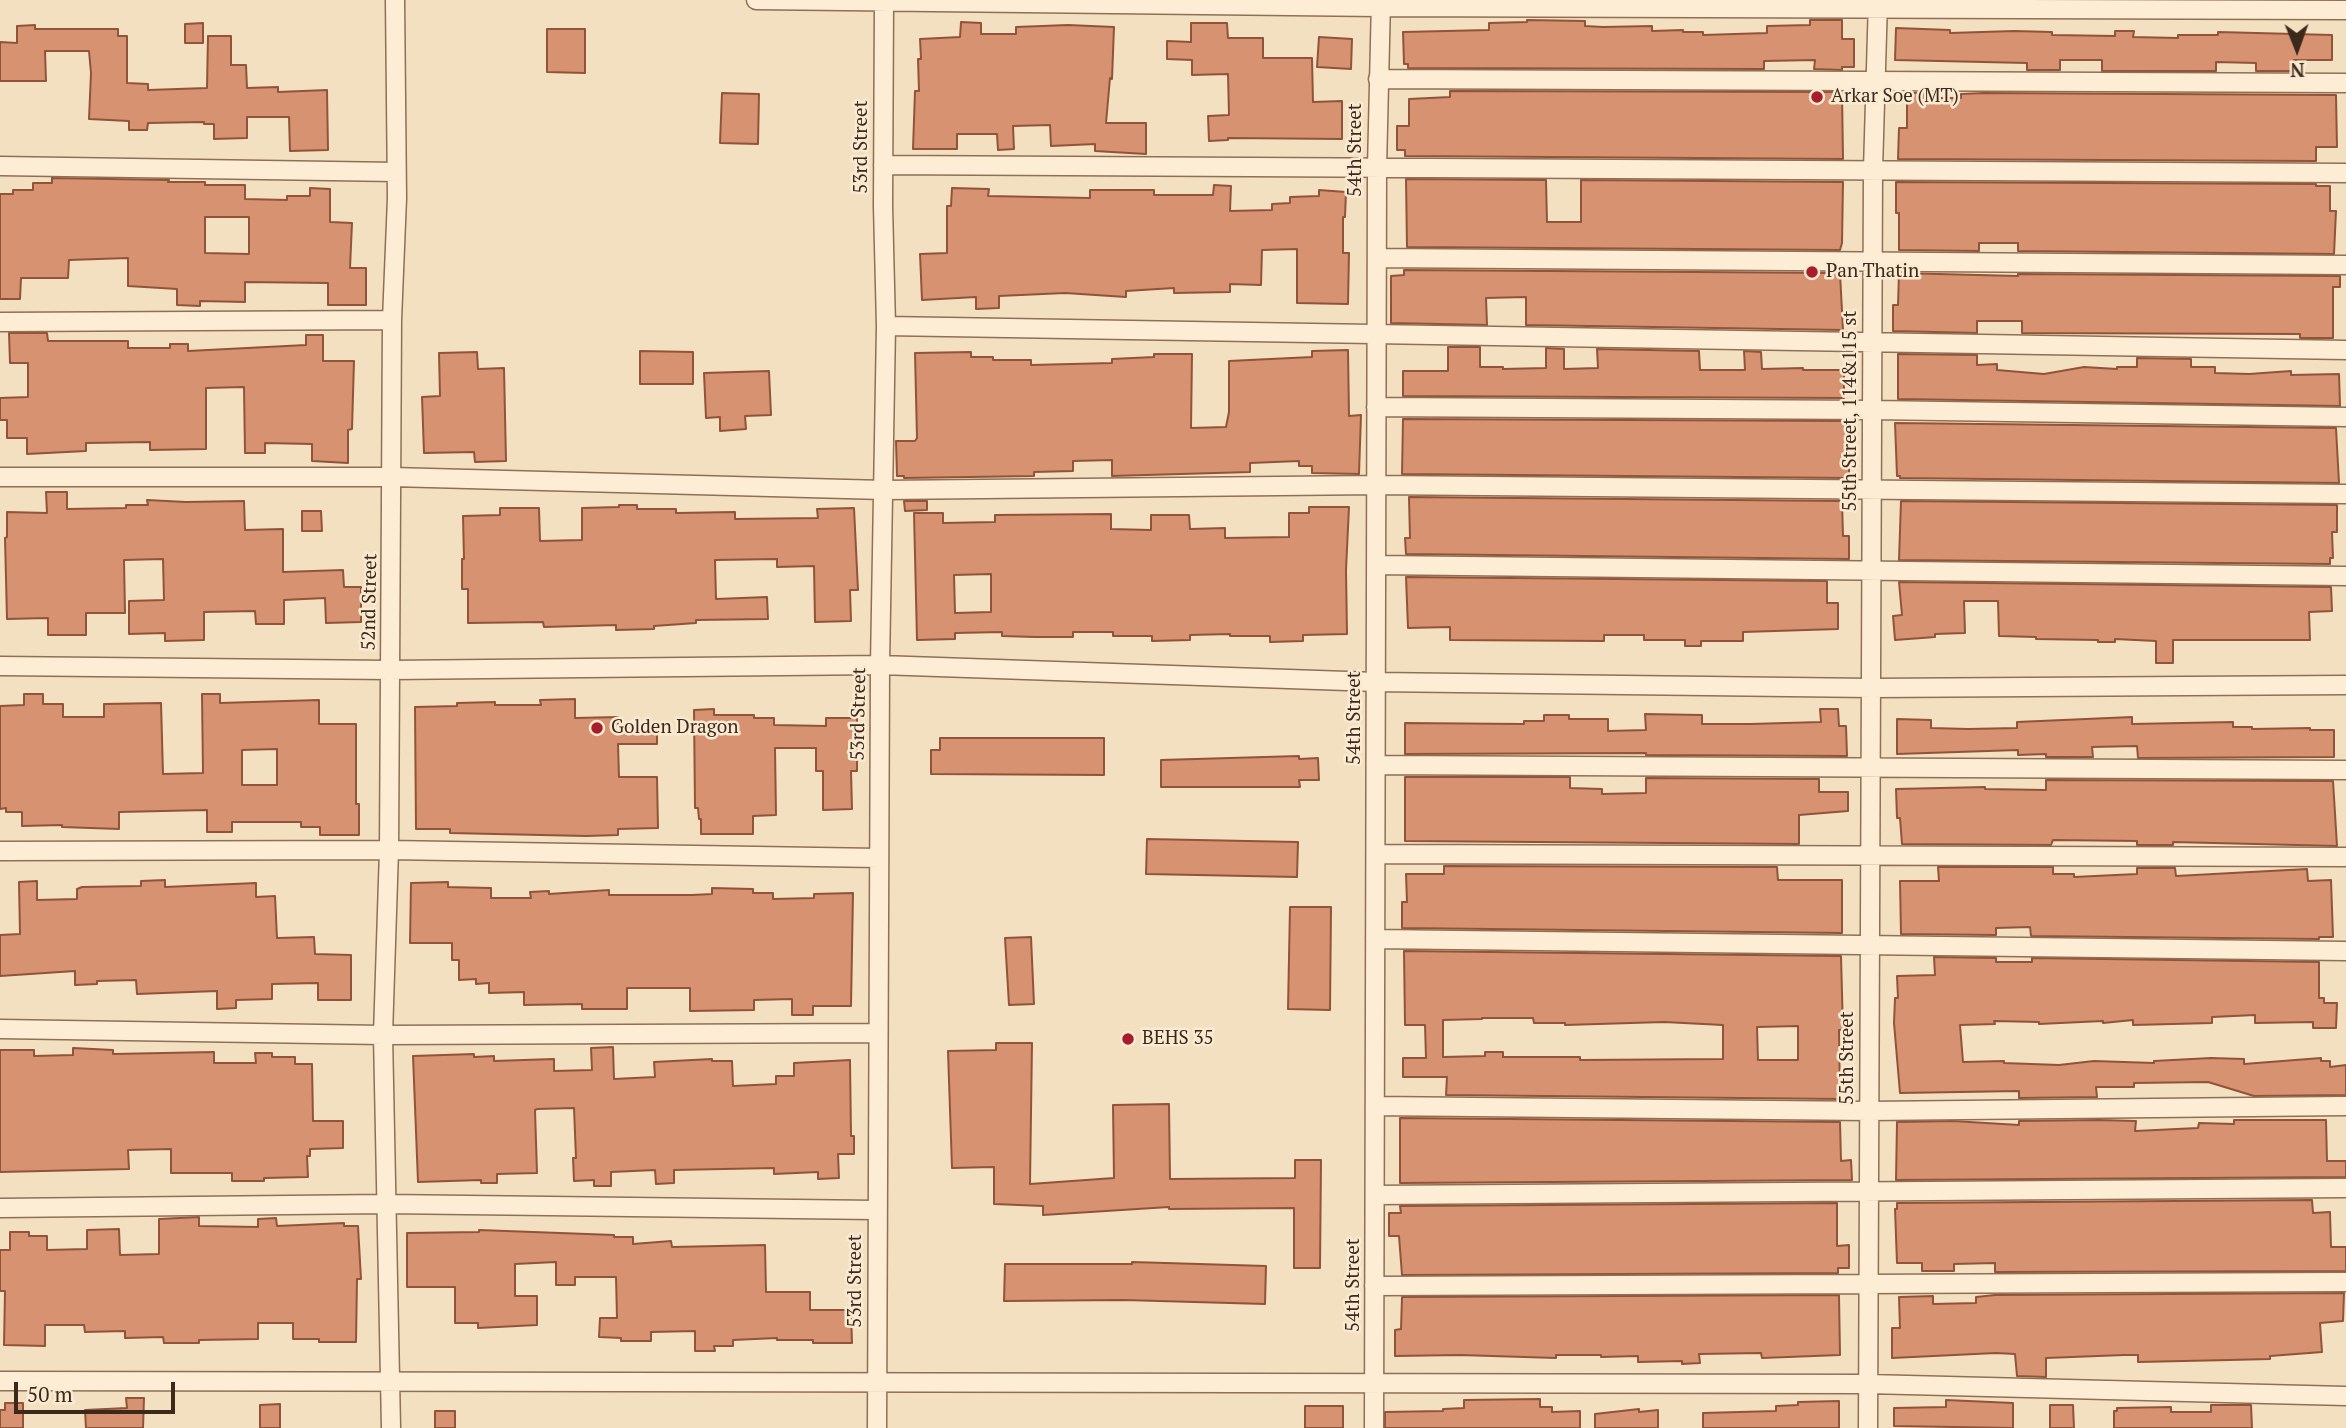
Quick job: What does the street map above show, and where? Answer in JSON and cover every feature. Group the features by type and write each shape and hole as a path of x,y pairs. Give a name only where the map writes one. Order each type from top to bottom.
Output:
{"street":[{"name":"52nd Street","path":"391,1428 383,1035 389,850 391,320 397,198 395,0"},
{"path":"757,0 1878,4 2346,10"},
{"name":"53rd Street","path":"877,1428 878,858 886,326 884,1"},
{"name":"54th Street","path":"1374,1428 1377,168 1380,4"},
{"name":"55th Street, 114&115 st","path":"1871,688 1873,170 1878,4"},
{"path":"1378,79 2346,83"},
{"path":"883,165 2346,173"},
{"path":"0,166 396,172"},
{"path":"1377,258 2346,265"},
{"path":"0,322 391,320"},
{"path":"886,326 2346,350"},
{"path":"1377,407 1872,410 2346,417"},
{"path":"0,477 392,477 884,490 1377,485 2346,494"},
{"path":"1376,565 2346,576"},
{"path":"0,666 390,670 880,665 1376,682 1871,688 2346,685"},
{"name":"55th Street","path":"1868,1428 1871,688"},
{"path":"1376,765 2346,770"},
{"path":"0,851 389,850 878,858"},
{"path":"1376,854 2346,857"},
{"path":"1376,939 2346,951"},
{"path":"0,1029 383,1035 877,1033"},
{"path":"1375,1107 1869,1111 2346,1105"},
{"path":"1375,1195 2346,1188"},
{"path":"0,1208 385,1204 876,1210"},
{"path":"1374,1286 2346,1283"},
{"path":"0,1381 1868,1384 2346,1396"}],"building":[{"path":"1527,20 1585,21 1585,26 1603,27 1652,26 1652,31 1683,30 1703,32 1703,35 1767,33 1767,26 1810,25 1810,20 1842,20 1842,39 1854,39 1854,67 1842,67 1842,70 1814,69 1815,60 1764,61 1764,69 1408,68 1408,64 1404,64 1403,32 1489,30 1489,23"},
{"path":"961,22 981,23 981,34 1016,34 1016,27 1114,27 1112,79 1110,78 1106,123 1146,123 1146,154 1095,151 1095,144 1051,146 1050,125 1013,126 1014,149 998,150 997,134 957,134 957,149 913,149 915,91 919,91 920,39 960,37"},
{"path":"203,23 203,43 185,43 185,24"},
{"path":"1191,23 1227,23 1228,38 1263,38 1263,58 1312,58 1313,102 1342,101 1342,139 1228,138 1209,141 1208,116 1229,115 1228,74 1192,75 1192,60 1167,59 1167,41 1191,42"},
{"path":"35,25 35,29 118,29 118,36 127,36 127,83 148,84 148,90 207,88 208,36 231,36 231,65 246,65 247,88 278,87 278,92 327,90 328,150 290,151 289,117 247,117 247,138 214,139 214,124 204,122 148,123 147,130 129,130 129,121 89,119 89,51 45,51 46,81 0,81 0,42 17,43 17,26"},
{"path":"1896,28 1950,30 1950,33 2014,31 2052,32 2052,35 2115,36 2115,31 2134,31 2133,37 2178,38 2178,35 2218,35 2218,32 2332,35 2332,60 2294,60 2294,71 2256,71 2256,63 2216,62 2216,71 2102,71 2102,60 2060,60 2060,70 2027,70 2027,63 1895,60"},
{"path":"547,29 585,29 585,73 547,72"},
{"path":"1319,37 1352,39 1351,69 1317,67"},
{"path":"1450,91 1842,92 1843,159 1405,156 1405,150 1397,150 1397,126 1409,126 1409,99 1450,97"},
{"path":"722,93 759,94 758,144 720,143"},
{"path":"1907,93 1924,93 1924,98 1961,98 1961,94 1984,93 2336,95 2337,147 2316,147 2316,161 1898,159 1899,128 1907,128"},
{"path":"52,178 205,182 205,185 245,185 245,199 287,200 287,196 310,196 310,188 330,189 330,222 352,223 350,268 366,268 366,305 328,305 328,283 245,282 245,302 200,301 200,306 177,305 177,289 128,286 128,258 69,260 68,278 21,278 20,299 0,299 0,194 13,194 13,190 33,190 33,183 52,183","holes":["205,217 249,217 249,254 205,253"]},
{"path":"1406,179 1546,180 1547,222 1581,222 1581,180 1843,182 1842,243 1840,250 1407,247"},
{"path":"1896,182 2330,186 2330,211 2336,211 2334,254 2018,251 2018,243 1979,243 1979,251 1899,250"},
{"path":"1214,185 1231,186 1230,211 1272,210 1272,204 1290,203 1290,197 1319,196 1319,190 1346,192 1343,253 1349,253 1348,304 1297,303 1297,249 1262,250 1261,285 1230,284 1230,292 1174,293 1174,288 1126,291 1126,297 1065,293 999,296 999,308 976,309 976,297 922,300 920,254 947,253 947,206 951,206 952,188 989,189 988,196 1090,198 1090,190 1154,190 1154,195 1213,195"},
{"path":"1404,270 1840,273 1843,330 1526,325 1526,297 1486,298 1487,325 1391,323 1391,276 1404,275"},
{"path":"1899,273 2018,276 2340,276 2340,287 2333,287 2333,338 2300,338 2300,334 2022,333 2022,321 1977,321 1977,333 1893,331 1893,305 1898,305"},
{"path":"9,333 47,333 48,341 128,341 128,348 170,348 170,344 188,344 188,351 306,345 306,335 323,335 323,361 354,361 348,463 312,461 312,444 265,443 265,453 245,453 244,387 206,388 206,449 150,450 150,442 86,443 86,451 27,454 27,438 7,438 7,420 0,420 0,398 28,397 28,363 10,363"},
{"path":"1448,347 1480,347 1480,367 1503,369 1546,368 1546,348 1564,349 1564,369 1598,368 1597,349 1699,351 1700,370 1745,370 1744,351 1761,352 1762,369 1844,370 1844,398 1403,396 1403,371 1448,371"},
{"path":"1348,350 1349,416 1361,415 1359,474 1312,473 1312,466 1299,466 1299,461 1250,463 1250,472 1112,476 1112,460 1073,461 1073,471 1034,472 1034,476 897,476 896,441 915,441 917,438 915,353 971,352 971,357 993,357 993,360 1031,360 1031,365 1112,363 1112,359 1154,357 1154,354 1192,354 1191,428 1226,427 1229,412 1229,361 1312,357 1312,351"},
{"path":"640,351 693,352 693,384 640,384"},
{"path":"477,352 478,369 504,368 506,461 475,462 474,452 424,453 422,397 440,396 439,353"},
{"path":"1898,354 1977,355 1977,365 1997,364 1997,370 2044,374 2084,367 2137,367 2137,358 2191,359 2191,367 2215,367 2215,373 2291,371 2291,375 2339,374 2340,406 1898,399"},
{"path":"769,371 771,415 745,416 746,429 720,431 720,417 706,418 704,373"},
{"path":"1403,419 1849,421 1849,478 1402,474"},
{"path":"1895,423 2336,428 2339,483 1900,478 1897,476"},
{"path":"46,492 67,492 67,509 126,508 126,505 148,505 147,500 244,501 245,530 283,529 283,572 343,570 344,587 361,587 361,622 326,623 325,598 284,600 284,624 256,624 255,611 204,612 204,640 165,641 165,633 129,634 129,601 164,600 163,559 124,560 125,613 86,613 86,635 48,635 48,618 7,619 7,512 47,513"},
{"path":"1409,497 1842,501 1843,536 1849,536 1849,559 1406,554 1405,538 1410,538"},
{"path":"904,501 927,501 927,510 905,511"},
{"path":"1901,501 2337,505 2337,532 2332,532 2333,558 2330,558 2330,564 1899,560"},
{"path":"637,505 637,509 676,509 676,513 735,512 735,519 818,518 817,509 854,508 858,590 850,590 851,621 815,622 814,566 777,567 777,559 715,560 716,599 767,597 768,619 696,620 696,623 654,626 654,629 616,630 616,625 544,627 543,622 468,623 468,589 462,589 463,516 500,515 500,508 539,508 540,541 582,540 582,508"},
{"path":"1309,507 1349,507 1347,634 1303,635 1303,641 1270,642 1270,636 1230,634 1190,635 1190,640 1152,641 1152,636 1113,636 1113,632 1073,632 1073,637 1002,636 1002,632 955,633 955,639 917,640 914,513 943,513 943,523 995,522 995,515 1111,514 1111,529 1151,530 1151,515 1189,515 1190,529 1225,528 1225,538 1289,537 1289,513 1309,513","holes":["991,574 991,612 955,613 954,575"]},
{"path":"302,511 321,511 322,531 302,531"},
{"path":"1406,577 1827,581 1827,603 1838,603 1838,629 1743,632 1743,641 1701,641 1701,646 1685,646 1685,640 1644,640 1644,635 1604,635 1604,641 1450,640 1450,627 1408,628"},
{"path":"1899,582 2331,587 2332,611 2309,612 2310,640 2173,640 2173,663 2156,663 2156,641 2115,639 2115,642 2098,642 1999,636 1998,601 1964,601 1965,633 1895,640 1893,616 1902,615"},
{"path":"24,694 43,694 43,704 63,704 63,717 104,717 104,704 161,703 163,774 203,773 202,694 220,694 220,703 319,700 319,724 356,724 356,804 359,804 359,835 320,835 320,827 301,827 301,822 232,822 232,832 207,832 207,810 119,812 119,829 62,825 22,826 22,812 6,812 6,808 0,809 0,706 24,705","holes":["277,749 277,785 242,785 242,750"]},
{"path":"575,699 575,718 618,717 618,727 657,727 657,744 618,744 619,777 657,777 658,828 618,829 618,835 586,836 450,833 450,829 416,829 415,707 495,702 495,705 541,705 540,700"},
{"path":"714,709 714,715 774,718 774,725 826,726 826,718 857,718 857,771 851,771 852,809 823,810 823,771 816,771 816,748 775,748 776,815 753,816 753,834 701,834 701,819 698,808 695,808 694,710"},
{"path":"1820,709 1838,709 1839,726 1846,726 1847,756 1405,754 1405,723 1524,724 1524,721 1544,721 1544,715 1569,715 1569,719 1608,719 1608,731 1646,730 1645,714 1702,715 1702,724 1821,722"},
{"path":"2132,717 2132,724 2233,722 2233,727 2252,729 2334,730 2334,757 2138,758 2137,746 2092,747 2093,757 2018,755 2018,750 1897,754 1897,719 1931,720 1931,728 1968,729 2017,728 2017,722"},
{"path":"940,738 1104,738 1104,775 931,774 931,750 940,750"},
{"path":"1299,756 1299,759 1318,758 1319,780 1299,780 1300,787 1161,787 1161,760"},
{"path":"1405,777 1570,777 1570,788 1602,789 1602,794 1646,793 1646,778 1819,779 1819,792 1848,792 1848,811 1799,815 1799,844 1405,841"},
{"path":"2046,780 2333,781 2337,846 2173,842 2173,845 2137,845 2137,841 2053,840 2051,845 1902,844 1900,818 1897,818 1896,789 1985,787 2046,790"},
{"path":"1147,839 1298,842 1297,877 1146,874"},
{"path":"1444,866 1777,867 1778,880 1842,880 1842,933 1402,928 1402,902 1407,902 1406,874 1444,874"},
{"path":"1938,867 2053,867 2053,874 2074,874 2074,877 2137,874 2137,868 2175,868 2176,876 2307,869 2308,881 2331,880 2333,937 2031,936 2030,927 1996,928 1996,935 1901,934 1900,881 1939,881"},
{"path":"165,880 165,887 256,883 256,897 275,896 277,938 314,937 315,954 351,955 351,1000 318,1000 318,983 272,984 272,999 236,1000 236,1008 217,1009 217,991 137,994 136,980 97,981 97,984 75,985 75,971 0,976 0,935 20,934 19,882 37,881 37,900 77,899 77,889 82,887 141,886 141,881"},
{"path":"448,882 448,887 491,888 491,898 531,898 530,892 549,891 549,894 609,890 609,895 692,895 712,894 712,888 753,889 753,893 773,893 773,899 853,893 851,1006 813,1006 813,1015 792,1015 792,999 754,1000 754,1010 690,1011 690,988 627,988 627,1009 582,1009 582,1004 524,1005 524,992 489,993 489,983 476,984 476,979 459,980 459,960 452,960 452,943 410,943 411,883"},
{"path":"1290,907 1331,907 1330,1010 1288,1009"},
{"path":"1031,937 1034,1004 1009,1005 1005,938"},
{"path":"1404,951 1841,956 1843,1030 1839,1030 1840,1099 1446,1095 1447,1077 1403,1077 1403,1058 1426,1058 1425,1025 1405,1025","holes":["1533,1018 1534,1023 1565,1025 1664,1022 1723,1025 1723,1059 1580,1060 1580,1057 1503,1057 1503,1052 1485,1052 1485,1056 1443,1057 1443,1020","1798,1026 1798,1060 1758,1060 1757,1027"]},
{"path":"1934,957 1996,958 1996,962 2032,962 2032,958 2319,962 2319,998 2324,998 2324,1003 2337,1003 2336,1028 2313,1028 2313,1022 2255,1023 2255,1015 2212,1017 2212,1023 2133,1025 2133,1020 2039,1024 1994,1021 1995,1024 1960,1025 1963,1062 2004,1061 2059,1065 2094,1061 2154,1063 2211,1058 2244,1059 2244,1064 2321,1058 2321,1061 2330,1061 2330,1067 2346,1065 2346,1095 2254,1096 2208,1082 2134,1083 2134,1087 2096,1087 2097,1097 2019,1098 2019,1091 1900,1093 1894,1023 1895,998 1898,998 1897,976 1935,975"},
{"path":"996,1043 1032,1043 1030,1184 1114,1178 1113,1105 1169,1104 1170,1179 1295,1178 1295,1160 1321,1160 1320,1268 1294,1268 1294,1208 1169,1207 1043,1215 1043,1206 994,1204 994,1167 952,1168 948,1051 996,1050"},
{"path":"613,1047 614,1079 655,1077 654,1062 712,1059 732,1061 733,1086 776,1084 776,1076 794,1076 794,1063 850,1060 851,1136 854,1136 854,1154 838,1154 839,1178 818,1179 818,1172 774,1174 774,1168 674,1170 674,1183 656,1184 655,1170 611,1172 611,1186 594,1186 594,1180 574,1181 574,1108 537,1109 537,1173 497,1174 497,1183 481,1183 481,1180 418,1182 413,1056 474,1054 474,1057 494,1056 494,1061 554,1059 554,1071 592,1070 591,1048"},
{"path":"73,1048 113,1050 113,1054 214,1052 214,1063 256,1063 255,1053 272,1053 272,1057 295,1057 295,1064 312,1064 313,1121 343,1121 343,1148 310,1149 310,1156 307,1156 308,1177 264,1178 264,1181 232,1181 232,1173 171,1173 171,1149 128,1150 129,1169 0,1172 0,1050 34,1050 34,1056 73,1055"},
{"path":"1400,1118 1840,1122 1841,1161 1851,1160 1852,1180 1400,1183"},
{"path":"2234,1120 2326,1120 2327,1161 2346,1161 2346,1177 1896,1180 1897,1122 1953,1121 2019,1125 2019,1121 2136,1121 2135,1131 2198,1128 2199,1123 2234,1124"},
{"path":"2312,1200 2313,1213 2330,1212 2331,1247 2346,1247 2346,1271 1995,1272 1995,1263 1954,1264 1954,1271 1922,1271 1922,1263 1897,1263 1897,1203"},
{"path":"1837,1203 1837,1246 1849,1245 1849,1268 1838,1268 1838,1273 1402,1275 1399,1236 1389,1236 1389,1213 1401,1213 1400,1206"},
{"path":"199,1217 199,1226 258,1227 258,1219 276,1218 277,1226 344,1223 344,1226 358,1226 361,1279 357,1279 356,1342 293,1339 293,1323 258,1323 258,1339 199,1340 199,1343 164,1343 163,1337 125,1338 125,1331 85,1332 84,1325 45,1325 45,1346 4,1345 5,1291 0,1291 0,1250 10,1250 10,1232 47,1236 47,1250 87,1249 87,1230 119,1229 120,1255 159,1254 159,1219"},
{"path":"479,1230 614,1235 633,1237 633,1244 671,1241 672,1247 765,1245 766,1292 810,1292 810,1310 851,1310 852,1343 813,1343 813,1340 777,1338 733,1340 733,1346 714,1346 715,1351 695,1351 695,1331 651,1332 651,1341 621,1341 621,1338 599,1337 600,1318 617,1318 616,1277 575,1277 575,1285 556,1285 556,1262 515,1264 515,1296 537,1296 537,1325 478,1328 478,1323 455,1323 455,1287 407,1287 407,1233"},
{"path":"1132,1262 1266,1266 1265,1304 1124,1300 1004,1301 1005,1264"},
{"path":"2344,1293 2343,1321 2320,1323 2322,1352 2270,1356 2270,1359 2138,1362 2138,1355 2046,1358 2046,1377 2017,1376 2015,1354 1892,1358 1892,1328 1900,1328 1899,1297 1933,1296 1933,1304 1976,1303 1976,1297 1995,1295"},
{"path":"1839,1295 1840,1355 1762,1358 1761,1353 1699,1354 1700,1363 1682,1364 1682,1361 1638,1362 1638,1356 1395,1356 1395,1330 1401,1329 1402,1297"},
{"path":"126,1398 144,1398 143,1428 86,1428 85,1410 127,1408"},
{"path":"1540,1399 1540,1407 1552,1407 1552,1412 1580,1411 1580,1428 1385,1428 1385,1412 1464,1408 1464,1400"},
{"path":"1946,1400 2013,1403 2013,1428 1894,1426 1894,1408 1946,1407"},
{"path":"1839,1401 1839,1428 1703,1428 1703,1413 1776,1411 1776,1406 1798,1405 1798,1402"},
{"path":"5,1403 23,1403 23,1428 0,1428 0,1410 5,1410"},
{"path":"280,1404 280,1428 260,1428 260,1405"},
{"path":"2050,1405 2073,1405 2074,1428 2050,1428"},
{"path":"2211,1405 2251,1405 2252,1428 2114,1428 2114,1411 2117,1411 2117,1408 2171,1407 2171,1412 2211,1412"},
{"path":"1305,1406 1343,1406 1343,1428 1305,1428"},
{"path":"1639,1409 1639,1412 1658,1410 1658,1428 1595,1428 1595,1414"},
{"path":"435,1411 455,1411 455,1428 435,1428"}],"place":[{"name":"Arkar Soe (MT)","path":"1817,97"},
{"name":"Pan Thatin","path":"1812,272"},
{"name":"Golden Dragon","path":"597,728"},
{"name":"BEHS 35","path":"1128,1039"}]}
